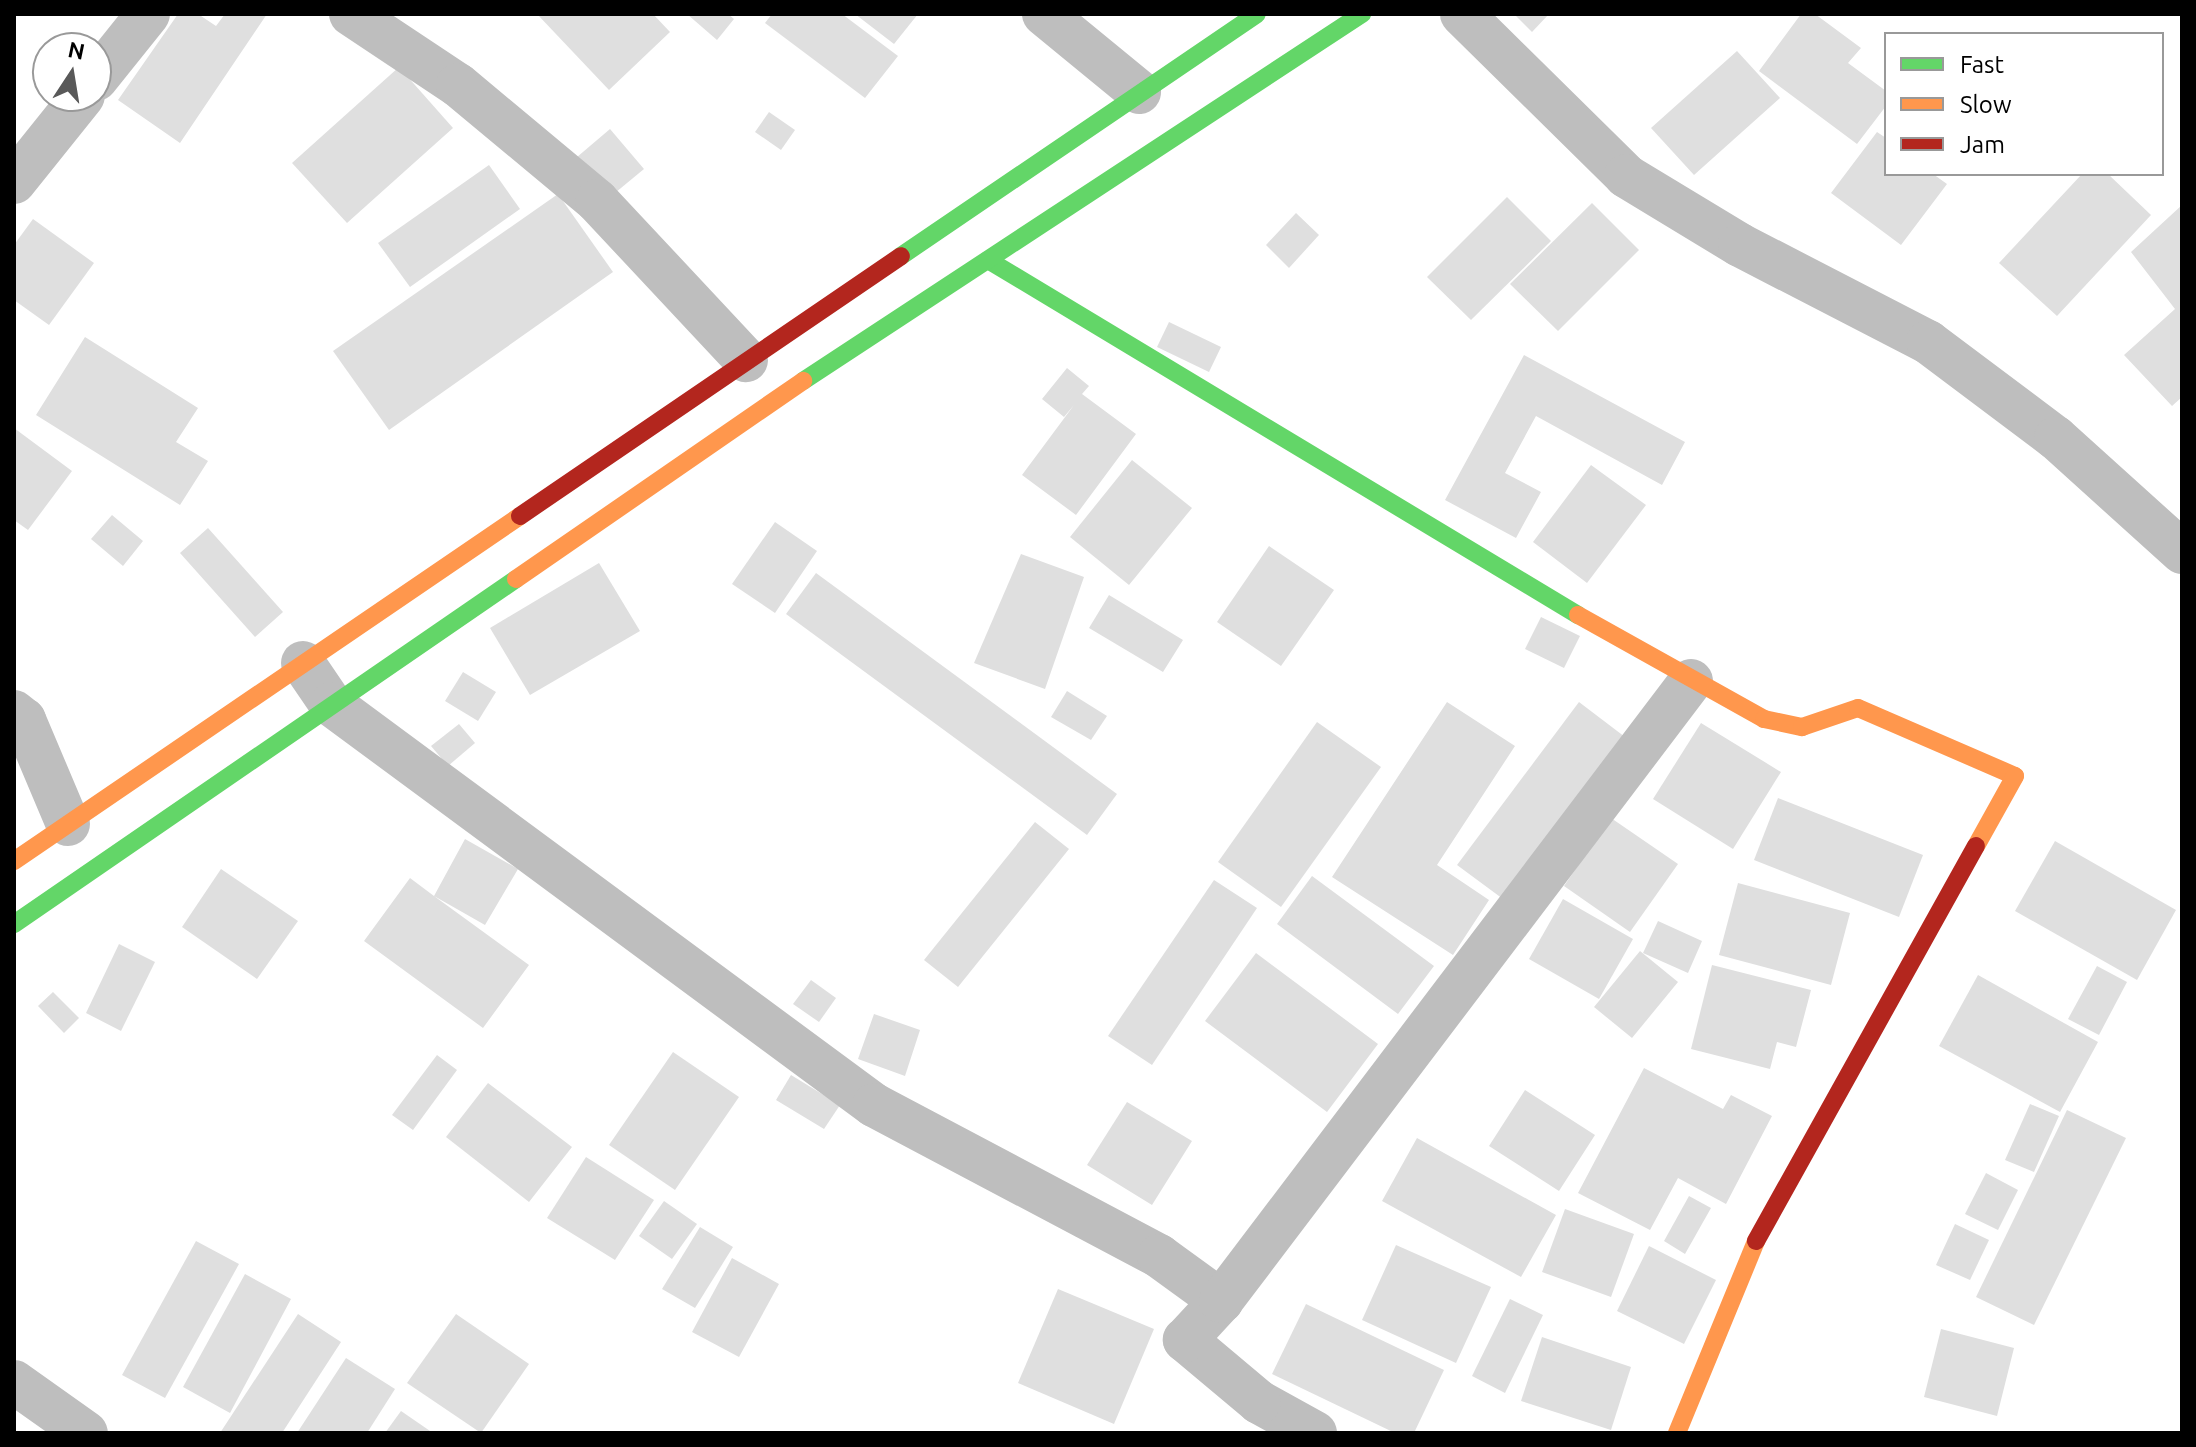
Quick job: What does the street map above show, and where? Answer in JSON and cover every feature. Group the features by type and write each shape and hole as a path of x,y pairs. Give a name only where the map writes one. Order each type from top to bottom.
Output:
{"main road":[{"path":"14,861 1257,14"},
{"path":"14,924 331,704 988,260 1362,14"},
{"path":"988,260 1691,681 1783,728 1858,708 2015,776 1754,1245 1677,1433"}],"street":[{"path":"112,59 148,14"},
{"path":"351,14 458,85 597,201 746,360"},
{"path":"1044,14 1139,92"},
{"path":"1462,14 1626,176 1740,245 1928,342 2056,438 2182,552"},
{"path":"14,182 70,112"},
{"path":"303,663 331,704 874,1105 1159,1256 1221,1301"},
{"path":"1315,1433 1259,1402 1185,1340 1221,1301 1691,681"},
{"path":"14,712 24,720 68,824"},
{"path":"14,1382 86,1433"}],"building":[{"path":"178,14 198,14 216,26 225,14 267,14 180,143 118,100"},
{"path":"537,14 653,14 670,32 609,90"},
{"path":"687,14 728,14 734,19 717,40"},
{"path":"772,14 842,14 898,56 865,98 765,23"},
{"path":"855,14 918,14 894,44"},
{"path":"1514,14 1549,14 1532,32"},
{"path":"1801,14 1815,14 1861,48 1848,63 1884,90 1884,109 1857,144 1759,71"},
{"path":"1737,51 1780,98 1694,175 1651,128"},
{"path":"399,67 453,128 347,223 292,163"},
{"path":"769,112 795,130 781,150 755,132"},
{"path":"610,129 644,169 604,202 570,163"},
{"path":"1877,132 1884,137 1884,176 1936,176 1947,184 1901,245 1831,193"},
{"path":"489,165 520,209 410,287 378,243"},
{"path":"2080,176 2110,176 2151,215 2057,316 1999,263"},
{"path":"558,194 613,272 389,430 333,351"},
{"path":"1507,197 1551,241 1471,320 1427,277"},
{"path":"1592,203 1639,250 1558,331 1510,284"},
{"path":"2182,205 2182,397 2172,406 2124,355 2175,309 2131,252"},
{"path":"1296,213 1319,235 1289,268 1266,245"},
{"path":"33,219 94,263 49,325 14,300 14,245"},
{"path":"1169,322 1221,347 1209,372 1157,347"},
{"path":"85,337 198,408 176,442 208,461 180,505 36,415"},
{"path":"1524,355 1685,442 1662,485 1536,416 1505,473 1541,492 1516,538 1445,500"},
{"path":"1067,368 1089,386 1082,394 1136,434 1076,515 1022,475 1074,405 1064,417 1042,399"},
{"path":"14,428 72,471 28,530 14,520"},
{"path":"1132,460 1192,508 1129,585 1070,537"},
{"path":"1591,465 1646,505 1587,583 1533,542"},
{"path":"112,515 143,541 123,566 91,539"},
{"path":"775,522 817,551 775,613 732,584"},
{"path":"208,528 283,612 255,637 180,553"},
{"path":"1269,546 1334,590 1281,666 1217,622"},
{"path":"1021,554 1084,577 1045,689 974,663"},
{"path":"599,563 640,631 530,695 490,628"},
{"path":"816,573 1117,794 1087,835 786,614"},
{"path":"1109,595 1183,640 1163,672 1089,628"},
{"path":"1541,617 1580,636 1564,668 1525,649"},
{"path":"463,672 496,692 478,721 445,701"},
{"path":"1067,691 1107,716 1091,740 1051,717"},
{"path":"1447,702 1515,746 1437,865 1489,900 1453,955 1332,877"},
{"path":"1579,702 1625,737 1503,899 1457,865"},
{"path":"1317,722 1381,767 1281,907 1218,862"},
{"path":"1701,723 1781,772 1733,849 1653,799"},
{"path":"459,724 475,743 448,766 431,746"},
{"path":"1778,798 1923,855 1899,917 1754,860"},
{"path":"1611,818 1678,864 1630,932 1564,886"},
{"path":"1035,822 1069,849 958,987 924,960"},
{"path":"465,839 518,869 485,925 434,896"},
{"path":"2055,841 2176,910 2137,980 2015,911"},
{"path":"221,869 298,921 257,979 182,927"},
{"path":"1312,876 1434,966 1398,1014 1277,924"},
{"path":"410,878 529,965 483,1028 364,941"},
{"path":"1214,880 1257,908 1152,1065 1108,1036"},
{"path":"1738,883 1850,913 1831,985 1719,955"},
{"path":"1563,899 1633,939 1599,999 1529,959"},
{"path":"1658,921 1702,941 1688,973 1643,953"},
{"path":"119,944 155,962 121,1031 86,1013"},
{"path":"1640,951 1678,982 1632,1038 1594,1007"},
{"path":"1256,953 1378,1044 1327,1112 1205,1021"},
{"path":"1712,965 1811,990 1796,1047 1777,1042 1770,1069 1691,1049"},
{"path":"2097,966 2127,982 2099,1035 2068,1019"},
{"path":"1978,975 2098,1042 2060,1112 1939,1046"},
{"path":"811,980 836,998 819,1022 793,1004"},
{"path":"53,992 79,1018 64,1033 38,1006"},
{"path":"874,1014 920,1030 905,1076 858,1059"},
{"path":"673,1052 739,1097 675,1190 609,1145"},
{"path":"437,1055 457,1070 413,1130 392,1115"},
{"path":"1644,1068 1723,1109 1731,1095 1772,1116 1726,1204 1678,1178 1650,1230 1578,1193"},
{"path":"791,1075 840,1105 824,1129 776,1100"},
{"path":"488,1083 572,1147 529,1202 446,1137"},
{"path":"1525,1090 1595,1135 1559,1191 1489,1146"},
{"path":"1127,1102 1192,1141 1152,1205 1087,1165"},
{"path":"2030,1104 2059,1116 2034,1172 2005,1160"},
{"path":"2067,1110 2126,1138 2034,1325 1976,1297"},
{"path":"1417,1138 1556,1215 1521,1277 1382,1201"},
{"path":"586,1157 654,1200 615,1260 547,1218"},
{"path":"1986,1173 2018,1190 1998,1230 1965,1214"},
{"path":"1689,1196 1711,1208 1685,1254 1664,1241"},
{"path":"664,1201 697,1224 672,1259 639,1236"},
{"path":"1565,1209 1634,1234 1611,1297 1542,1272"},
{"path":"1955,1224 1989,1240 1970,1280 1936,1265"},
{"path":"700,1227 733,1247 695,1308 662,1289"},
{"path":"196,1241 239,1264 165,1398 122,1375"},
{"path":"1396,1245 1491,1287 1456,1363 1362,1320"},
{"path":"1649,1246 1716,1280 1684,1344 1617,1311"},
{"path":"732,1258 779,1284 739,1357 692,1332"},
{"path":"245,1274 291,1299 230,1413 183,1387"},
{"path":"1058,1289 1154,1329 1114,1424 1018,1383"},
{"path":"1510,1299 1543,1315 1505,1393 1472,1376"},
{"path":"1306,1304 1444,1370 1414,1433 1395,1433 1272,1374"},
{"path":"298,1314 341,1342 282,1433 220,1433"},
{"path":"456,1314 529,1364 481,1433 407,1383"},
{"path":"1941,1329 2014,1348 1997,1416 1924,1397"},
{"path":"1542,1337 1631,1367 1611,1430 1521,1401"},
{"path":"346,1358 395,1389 367,1433 297,1433"},
{"path":"401,1411 433,1433 385,1433"}],"traffic: fast":[{"path":"901,256 1257,14"},
{"path":"803,381 1362,14"},
{"path":"988,260 1578,615"},
{"path":"14,924 516,579"}],"traffic: slow":[{"path":"516,579 803,381"},
{"path":"14,861 520,516"},
{"path":"1578,615 1764,719 1802,727 1858,708 2015,776 1976,846"},
{"path":"1677,1433 1756,1241"}],"traffic: jam":[{"path":"520,516 901,256"},
{"path":"1756,1241 1976,846"}]}
